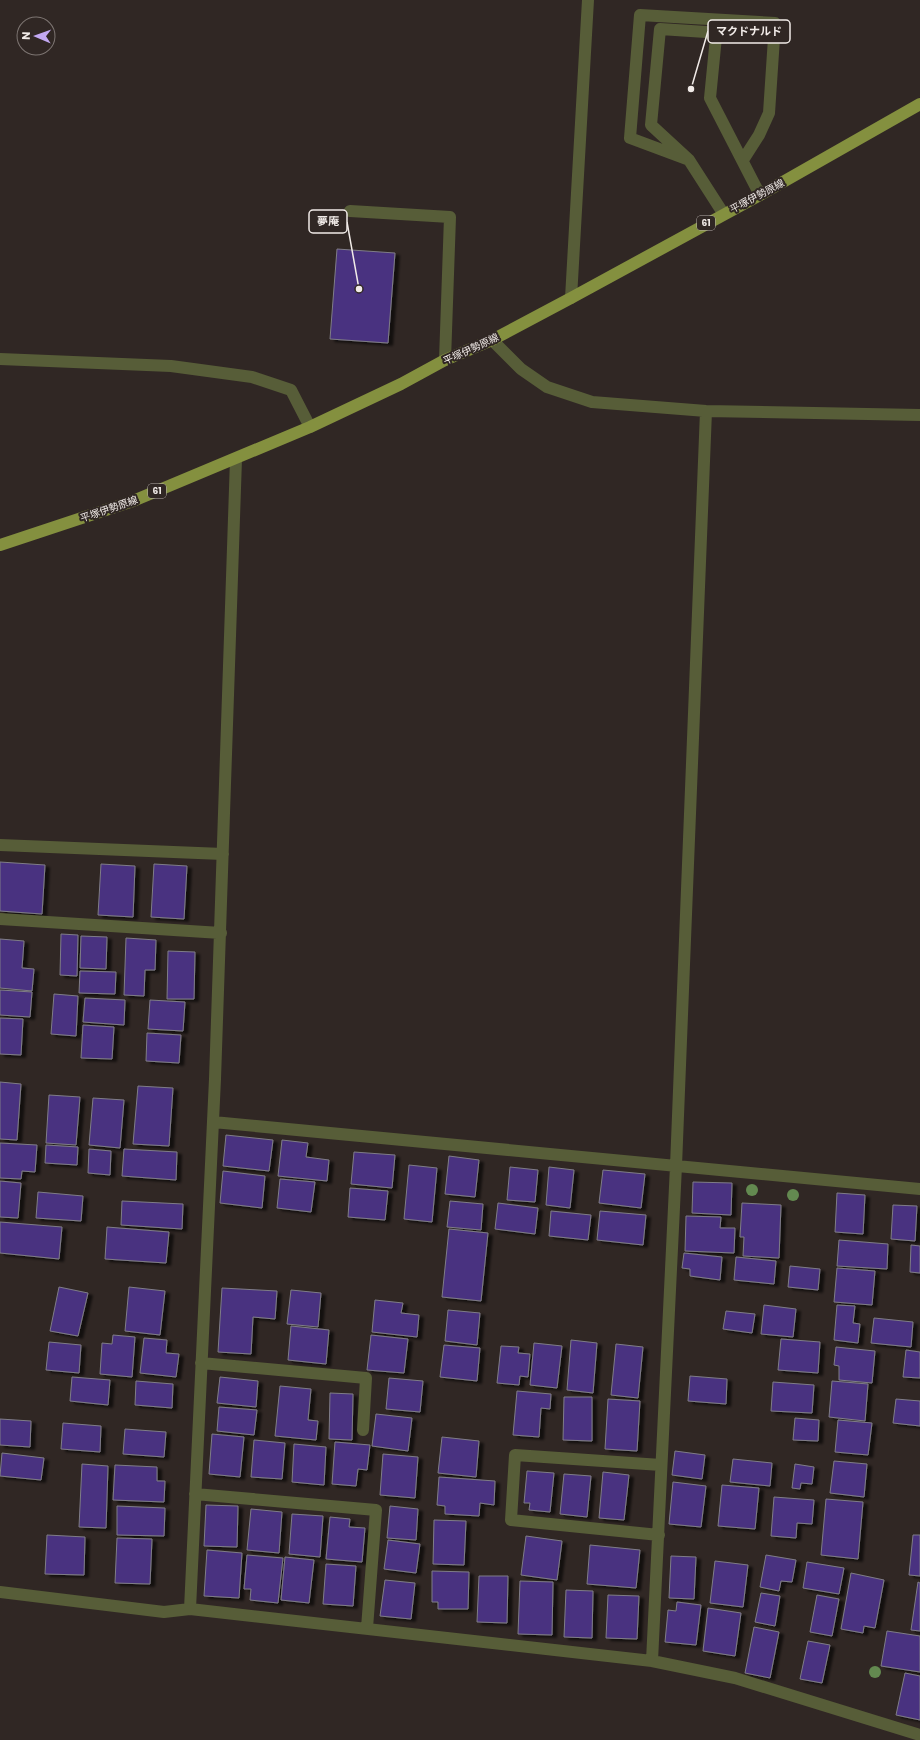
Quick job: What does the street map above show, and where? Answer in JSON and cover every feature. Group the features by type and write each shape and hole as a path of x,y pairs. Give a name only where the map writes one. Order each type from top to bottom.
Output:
{"main road":[{"name":"平塚伊勢原線","path":"0,544 133,501 310,427 401,384 445,360 492,340 571,298 760,195 920,104"}],"street":[{"path":"571,298 588,0"},
{"path":"689,160 630,138 640,15 775,23 769,113 759,136 743,160"},
{"path":"723,214 689,160 651,125 660,29 706,32 716,37 710,98 760,195"},
{"path":"350,211 450,217 445,360"},
{"path":"492,340 521,369 547,387 592,402 706,411 920,415"},
{"path":"0,359 171,366 252,377 291,390 310,427"},
{"path":"652,1661 676,1166 706,411"},
{"path":"190,1609 221,933 236,459"},
{"path":"0,845 223,854"},
{"path":"0,919 221,933"},
{"path":"213,1122 920,1189"},
{"path":"201,1363 366,1378 364,1430"},
{"path":"659,1535 511,1520 515,1455 661,1465"},
{"path":"195,1494 376,1510 367,1628"},
{"path":"0,1592 164,1612 190,1609 652,1661 735,1678 920,1735"}],"building":[{"path":"337,249 395,253 388,343 330,339"},
{"path":"0,862 45,865 42,914 0,911"},
{"path":"101,864 135,866 133,917 98,915"},
{"path":"154,864 187,866 184,919 151,917"},
{"path":"61,934 78,935 77,976 60,975"},
{"path":"81,936 107,937 106,969 80,968"},
{"path":"126,938 156,940 155,970 145,970 144,996 124,995"},
{"path":"0,939 24,941 22,968 34,969 32,991 0,988"},
{"path":"168,951 195,952 194,999 167,999"},
{"path":"80,971 116,972 115,994 79,993"},
{"path":"0,990 32,992 30,1017 0,1015"},
{"path":"54,994 78,996 76,1036 51,1034"},
{"path":"85,998 125,1000 124,1025 83,1022"},
{"path":"150,1000 185,1002 183,1031 148,1029"},
{"path":"0,1018 23,1019 21,1055 0,1054"},
{"path":"83,1025 114,1027 112,1059 81,1058"},
{"path":"147,1033 181,1035 179,1063 146,1061"},
{"path":"0,1082 21,1084 17,1140 0,1139"},
{"path":"138,1086 173,1088 169,1146 133,1144"},
{"path":"49,1095 80,1097 76,1145 46,1143"},
{"path":"93,1098 124,1100 120,1148 89,1145"},
{"path":"226,1135 273,1140 269,1171 223,1166"},
{"path":"282,1140 308,1143 306,1157 329,1160 327,1181 278,1176"},
{"path":"0,1143 37,1145 35,1172 22,1171 21,1179 0,1178"},
{"path":"46,1145 78,1147 77,1165 45,1163"},
{"path":"89,1149 111,1151 110,1175 88,1173"},
{"path":"124,1149 177,1152 176,1180 122,1176"},
{"path":"354,1152 395,1155 392,1188 351,1184"},
{"path":"449,1156 479,1160 475,1197 445,1194"},
{"path":"409,1165 437,1168 432,1222 404,1219"},
{"path":"510,1167 538,1170 535,1202 507,1200"},
{"path":"549,1167 574,1170 570,1208 546,1205"},
{"path":"603,1170 645,1174 641,1208 599,1203"},
{"path":"223,1171 265,1176 262,1208 220,1203"},
{"path":"280,1179 315,1182 311,1212 277,1208"},
{"path":"0,1181 21,1183 18,1218 0,1217"},
{"path":"693,1182 732,1183 731,1215 692,1213"},
{"path":"350,1188 388,1191 385,1220 348,1217"},
{"path":"38,1192 83,1196 81,1221 36,1218"},
{"path":"837,1193 865,1195 863,1234 835,1232"},
{"path":"122,1201 183,1204 182,1229 121,1225"},
{"path":"450,1201 483,1204 481,1230 447,1227"},
{"path":"498,1203 538,1208 535,1234 495,1229"},
{"path":"742,1203 781,1205 779,1258 743,1256 744,1237 740,1237"},
{"path":"893,1205 917,1206 915,1241 891,1239"},
{"path":"551,1211 591,1215 588,1240 549,1236"},
{"path":"600,1211 646,1215 643,1245 597,1240"},
{"path":"686,1216 721,1217 720,1228 735,1228 734,1253 685,1251"},
{"path":"0,1222 62,1227 59,1259 0,1253"},
{"path":"107,1227 169,1232 166,1263 105,1259"},
{"path":"449,1229 488,1233 481,1301 442,1297"},
{"path":"839,1240 888,1244 887,1269 837,1266"},
{"path":"911,1245 920,1246 920,1273 910,1272"},
{"path":"684,1253 722,1257 720,1280 690,1276 690,1269 682,1268"},
{"path":"736,1257 776,1261 774,1284 734,1280"},
{"path":"790,1266 820,1269 818,1290 788,1287"},
{"path":"837,1268 875,1271 872,1305 834,1302"},
{"path":"59,1287 88,1293 78,1336 50,1331"},
{"path":"129,1287 165,1291 160,1335 125,1331"},
{"path":"222,1288 277,1291 275,1319 253,1317 251,1354 218,1352"},
{"path":"291,1290 321,1293 318,1327 287,1324"},
{"path":"375,1300 403,1303 401,1313 419,1315 417,1337 372,1332"},
{"path":"764,1305 796,1309 793,1337 761,1334"},
{"path":"837,1305 855,1306 853,1323 860,1324 858,1343 834,1340"},
{"path":"448,1310 480,1313 477,1345 445,1341"},
{"path":"726,1311 755,1314 752,1333 723,1329"},
{"path":"874,1318 913,1322 911,1347 871,1343"},
{"path":"291,1326 329,1330 326,1364 288,1360"},
{"path":"113,1335 135,1337 132,1377 100,1374 102,1343 112,1344"},
{"path":"371,1335 408,1339 404,1373 367,1370"},
{"path":"144,1338 167,1340 166,1353 179,1354 176,1377 140,1373"},
{"path":"781,1339 820,1342 818,1373 778,1370"},
{"path":"571,1340 597,1343 593,1393 567,1390"},
{"path":"49,1342 81,1345 79,1373 46,1370"},
{"path":"534,1343 562,1346 557,1388 530,1385"},
{"path":"616,1344 643,1347 638,1398 611,1395"},
{"path":"444,1345 480,1348 477,1381 440,1377"},
{"path":"501,1346 519,1347 518,1353 530,1354 528,1377 520,1376 519,1385 497,1383"},
{"path":"836,1347 875,1351 872,1383 839,1380 839,1366 834,1365"},
{"path":"906,1350 920,1352 920,1378 903,1377"},
{"path":"690,1376 727,1379 726,1404 688,1401"},
{"path":"72,1377 110,1380 108,1405 70,1401"},
{"path":"220,1377 258,1381 256,1407 217,1403"},
{"path":"389,1378 423,1381 420,1412 386,1409"},
{"path":"136,1381 173,1384 172,1408 135,1405"},
{"path":"832,1381 868,1384 865,1421 829,1417"},
{"path":"773,1382 814,1385 812,1413 771,1411"},
{"path":"280,1386 311,1389 308,1420 318,1421 316,1440 275,1436"},
{"path":"517,1391 551,1394 550,1409 541,1408 539,1437 513,1435"},
{"path":"330,1393 353,1394 352,1440 329,1439"},
{"path":"564,1397 592,1397 592,1441 563,1440"},
{"path":"608,1399 640,1401 637,1451 605,1449"},
{"path":"896,1399 920,1401 920,1426 893,1423"},
{"path":"219,1407 257,1410 254,1435 217,1431"},
{"path":"376,1414 412,1418 408,1451 372,1446"},
{"path":"795,1418 819,1420 818,1441 793,1440"},
{"path":"0,1419 31,1421 30,1447 0,1445"},
{"path":"838,1420 872,1423 868,1455 835,1452"},
{"path":"63,1423 101,1426 100,1452 61,1449"},
{"path":"125,1429 166,1432 164,1457 123,1454"},
{"path":"212,1434 244,1437 240,1477 209,1474"},
{"path":"442,1437 479,1441 476,1477 438,1473"},
{"path":"254,1440 285,1443 282,1479 251,1477"},
{"path":"335,1442 370,1445 367,1470 358,1469 356,1486 332,1484"},
{"path":"294,1444 326,1447 324,1485 292,1482"},
{"path":"675,1451 705,1455 702,1479 672,1475"},
{"path":"2,1453 44,1458 41,1480 0,1476"},
{"path":"383,1454 418,1457 415,1498 380,1495"},
{"path":"733,1459 772,1463 770,1486 730,1482"},
{"path":"834,1461 867,1464 864,1497 830,1493"},
{"path":"82,1464 108,1466 106,1528 79,1527"},
{"path":"795,1464 814,1467 812,1484 801,1483 800,1489 792,1488"},
{"path":"115,1465 157,1467 157,1481 165,1481 164,1502 113,1500"},
{"path":"527,1471 554,1473 550,1512 529,1510 530,1503 524,1503"},
{"path":"603,1472 629,1475 624,1520 599,1518"},
{"path":"564,1474 591,1476 587,1517 560,1514"},
{"path":"439,1477 495,1481 494,1505 480,1503 479,1516 445,1514 445,1506 437,1505"},
{"path":"673,1482 706,1486 701,1527 669,1524"},
{"path":"722,1485 759,1488 755,1529 718,1526"},
{"path":"774,1497 814,1500 812,1524 797,1523 796,1538 771,1536"},
{"path":"826,1499 863,1502 858,1559 821,1555"},
{"path":"206,1505 238,1506 237,1547 204,1546"},
{"path":"117,1506 165,1508 164,1536 117,1535"},
{"path":"390,1506 418,1509 416,1540 387,1538"},
{"path":"251,1509 282,1512 279,1553 247,1550"},
{"path":"292,1514 323,1516 320,1557 289,1554"},
{"path":"330,1517 350,1519 349,1527 365,1528 362,1562 326,1559"},
{"path":"434,1520 466,1521 464,1565 433,1564"},
{"path":"47,1535 85,1537 84,1575 45,1574"},
{"path":"913,1535 920,1535 920,1576 909,1575"},
{"path":"526,1536 562,1541 557,1580 521,1575"},
{"path":"117,1538 152,1539 150,1584 115,1583"},
{"path":"388,1540 420,1544 416,1573 384,1569"},
{"path":"590,1545 640,1550 636,1588 587,1584"},
{"path":"207,1550 242,1553 239,1598 204,1596"},
{"path":"247,1555 283,1558 278,1603 250,1600 251,1589 244,1589"},
{"path":"766,1555 796,1560 792,1582 781,1581 779,1591 760,1587"},
{"path":"671,1556 696,1557 694,1599 669,1598"},
{"path":"285,1557 314,1560 309,1603 281,1600"},
{"path":"715,1561 748,1565 743,1607 710,1603"},
{"path":"807,1562 844,1568 839,1594 803,1588"},
{"path":"326,1564 356,1566 353,1606 323,1604"},
{"path":"432,1571 469,1572 468,1609 438,1609 438,1602 432,1602"},
{"path":"851,1573 884,1580 875,1628 864,1626 863,1633 841,1629"},
{"path":"479,1576 508,1576 507,1623 477,1622"},
{"path":"385,1580 415,1583 411,1619 380,1616"},
{"path":"520,1581 553,1582 552,1635 518,1634"},
{"path":"918,1582 920,1583 920,1631 911,1630"},
{"path":"566,1590 593,1591 592,1638 564,1637"},
{"path":"761,1593 780,1596 775,1626 755,1622"},
{"path":"608,1595 639,1596 637,1639 606,1638"},
{"path":"817,1595 839,1599 832,1636 810,1632"},
{"path":"677,1602 701,1605 696,1645 665,1642 668,1610 676,1611"},
{"path":"708,1608 741,1613 735,1656 703,1651"},
{"path":"754,1627 779,1632 770,1678 745,1673"},
{"path":"887,1631 920,1636 920,1672 881,1666"},
{"path":"808,1641 830,1645 822,1683 800,1679"},
{"path":"905,1673 920,1676 920,1720 896,1715"}],"place":[{"name":"マクドナルド","path":"691,89"},
{"name":"夢庵","path":"359,289"}]}
